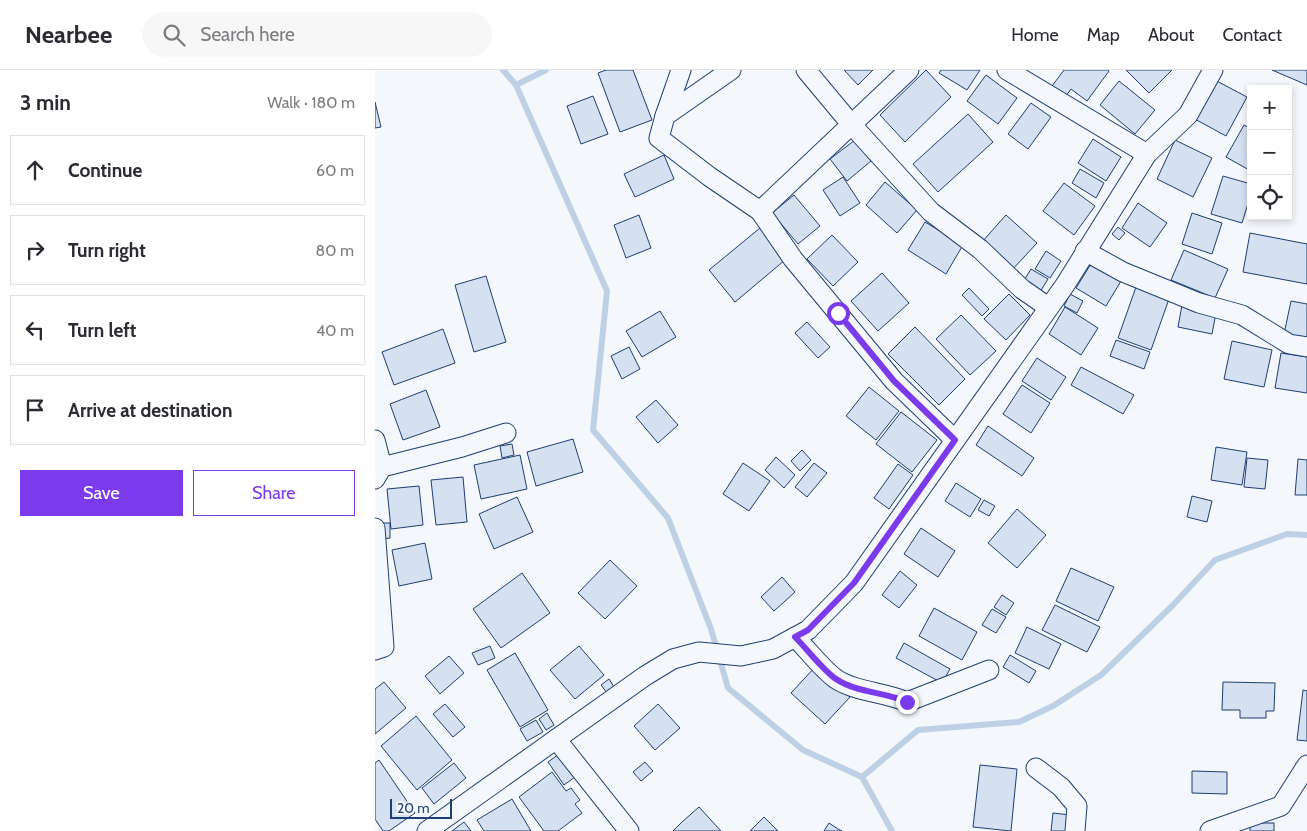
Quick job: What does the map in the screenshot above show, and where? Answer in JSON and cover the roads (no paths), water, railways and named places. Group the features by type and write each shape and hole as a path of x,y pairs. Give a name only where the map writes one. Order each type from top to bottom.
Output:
{"street":[{"path":"681,70 659,138 710,177 760,211 793,259 894,381 955,440"},
{"path":"665,116 731,70"},
{"path":"806,70 851,124 931,212 980,249 1022,289 1049,308"},
{"path":"760,211 909,70"},
{"path":"1007,70 1147,154"},
{"path":"427,831 673,658 699,652 741,656 773,649 808,630 854,583 1049,308 1147,154 1188,115 1213,70"},
{"path":"1085,251 1123,272 1199,303 1242,314 1289,344 1307,347"},
{"path":"375,440 379,473 506,433"},
{"path":"375,528 384,647 375,650"},
{"path":"795,637 837,679 866,690 890,694 907,702 989,670"},
{"path":"556,739 629,831"},
{"path":"1210,831 1281,806 1307,765"},
{"path":"1037,768 1061,787 1077,806 1075,831"}],"waterway":[{"path":"503,70 516,85 607,291 593,430 668,518 711,629 728,688 803,750 862,777 892,831"},
{"path":"516,85 546,70"},
{"path":"862,777 918,730 1019,722 1053,706 1101,675 1173,605 1215,560 1287,534 1307,535"}]}
